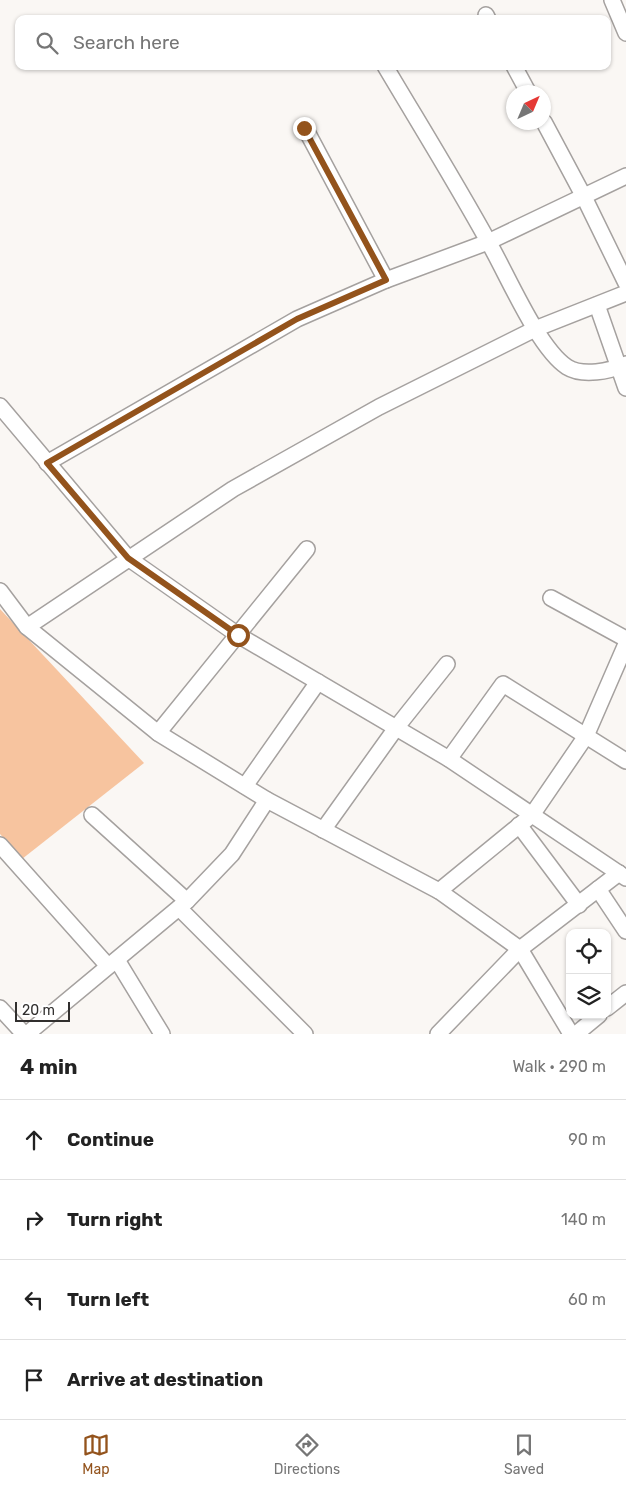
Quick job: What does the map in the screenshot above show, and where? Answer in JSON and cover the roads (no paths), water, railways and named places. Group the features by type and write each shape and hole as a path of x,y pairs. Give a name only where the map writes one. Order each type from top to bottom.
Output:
{"street":[{"path":"612,0 626,33"},
{"path":"387,70 488,242 535,329 554,353 566,366 576,371 589,372 622,366"},
{"path":"516,70 524,85"},
{"path":"304,128 386,280"},
{"path":"548,130 584,197 626,283"},
{"path":"47,463 297,319 386,280 488,242 626,176"},
{"path":"27,626 233,489 379,408 535,329 626,293"},
{"path":"597,305 622,366 626,388"},
{"path":"0,406 128,558 238,635 448,759 622,876 598,889 520,950 438,1034"},
{"path":"158,733 307,549"},
{"path":"0,591 27,626 158,733 267,800 439,891 520,950 571,1034"},
{"path":"439,891 532,815 586,736 625,646 551,598"},
{"path":"323,830 396,728 447,664"},
{"path":"245,786 318,682"},
{"path":"448,759 503,684 626,761"},
{"path":"27,1034 183,904 232,854 267,800"},
{"path":"92,815 183,904 305,1034"},
{"path":"519,825 578,905"},
{"path":"0,844 112,963 162,1034"},
{"path":"598,889 626,931"},
{"path":"611,1005 626,993"},
{"path":"0,1008 24,1034"},
{"path":"576,1034 594,1019"}]}
